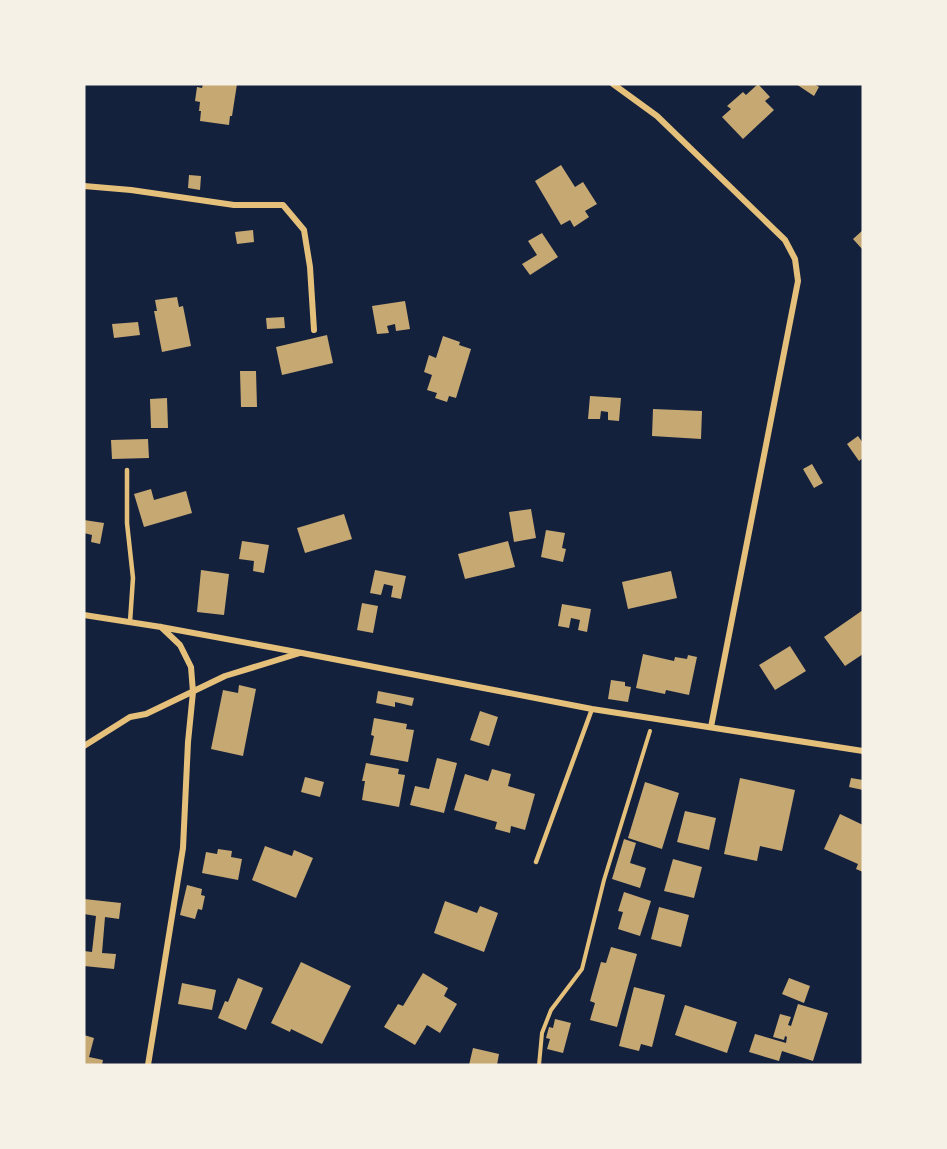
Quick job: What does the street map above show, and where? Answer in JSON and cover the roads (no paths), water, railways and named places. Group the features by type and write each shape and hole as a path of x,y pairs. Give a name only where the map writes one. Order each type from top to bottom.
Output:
{"street":[{"path":"613,84 657,116 785,240 795,259 798,281 711,727"},
{"path":"84,186 131,190 234,205 283,205 304,230 310,267 314,330"},
{"path":"84,615 302,653 591,709 863,751"},
{"path":"148,1065 183,848 193,692 191,667 180,645 161,627"},
{"path":"84,746 129,717 146,714 225,676 302,653"}],"lane":[{"path":"127,470 127,523 133,578 130,622"},
{"path":"536,862 591,709"}]}
